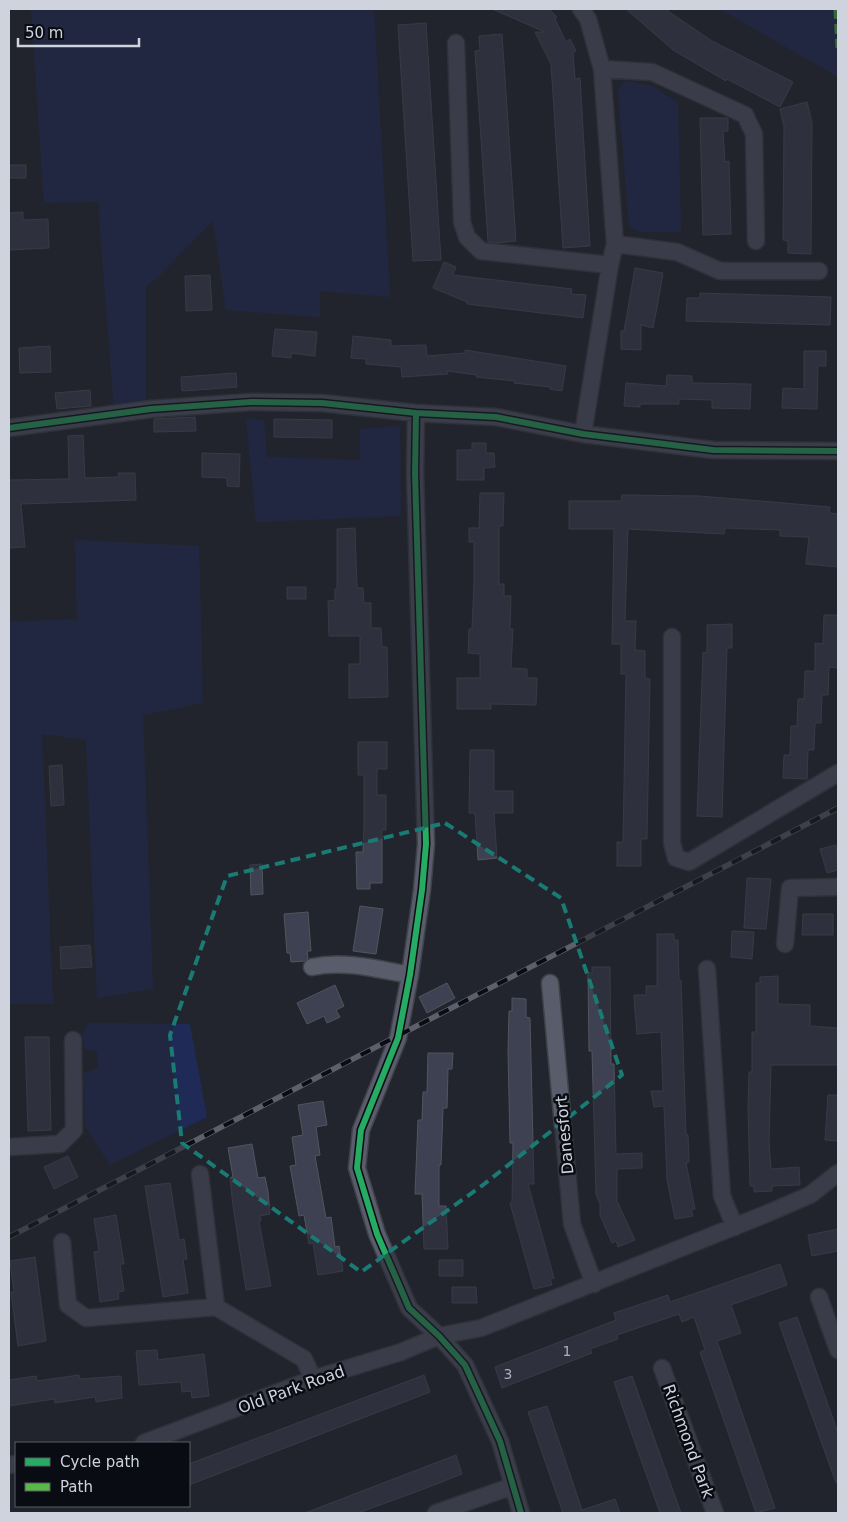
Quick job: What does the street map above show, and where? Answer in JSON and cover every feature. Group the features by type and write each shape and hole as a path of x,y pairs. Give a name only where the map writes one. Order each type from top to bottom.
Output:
{"street":[{"path":"581,9 588,19 602,69 615,244 583,434"},
{"path":"456,44 462,222 467,237 481,251 610,265"},
{"path":"602,69 652,72 746,115 754,134 756,241"},
{"path":"615,244 677,252 720,271 819,272"},
{"path":"9,428 151,409 251,402 322,403 416,414 496,417 583,434 713,450 838,451"},
{"path":"416,414 414,473 426,844 422,890 410,975 398,1038 361,1130 356,1168 377,1234 409,1308 439,1336 465,1365 500,1441 521,1513"},
{"path":"672,637 672,843 676,858 689,862 838,773"},
{"path":"784,944 790,888 838,888"},
{"path":"312,967 326,964 357,965 410,975"},
{"path":"707,968 722,1196 735,1227"},
{"name":"Danesfort","path":"550,983 572,1224 594,1284"},
{"path":"9,1147 60,1144 74,1130 73,1040"},
{"path":"439,1336 481,1328 735,1227 810,1195 838,1173"},
{"path":"200,1174 216,1307"},
{"path":"62,1242 68,1305 86,1318 216,1307 304,1359 313,1379"},
{"path":"820,1297 838,1350"},
{"name":"Old Park Road","path":"147,1442 313,1379 401,1352 439,1336"},
{"name":"Richmond Park","path":"662,1368 715,1513"},
{"path":"436,1513 513,1486"}],"highlighted area":[{"path":"445,823 561,898 622,1075 483,1185 361,1272 182,1143 170,1035 227,876"}],"shaded area":[{"path":"31,9 374,9 390,297 320,291 320,317 226,310 213,221 155,280 146,286 146,401 114,410 98,202 44,203"},
{"path":"720,9 838,9 838,77"},
{"path":"625,81 653,86 678,103 681,232 640,232 629,226 618,90"},
{"path":"246,418 264,420 267,457 360,460 360,429 400,426 401,516 256,522"},
{"path":"75,540 199,546 203,703 143,715 153,989 97,998 86,740 42,734 53,1004 9,1004 9,622 77,619"},
{"path":"89,1023 190,1024 207,1117 110,1165 85,1126 83,1073 98,1068 97,1052 85,1049 82,1035"}],"building":[{"path":"492,9 549,9 557,17 555,19 566,42 570,39 576,51 573,52 575,79 580,78 590,246 563,248 551,64 535,32 545,32"},
{"path":"626,9 665,9 712,41 793,82 780,107 727,79 726,81 673,50"},
{"path":"426,23 441,260 413,261 398,25"},
{"path":"502,34 516,241 497,243 488,242 475,51 480,50 479,36"},
{"path":"807,102 812,123 811,254 788,253 788,241 783,240 784,126 780,109"},
{"path":"700,118 728,118 728,131 723,131 725,162 729,161 731,234 703,235"},
{"path":"9,165 26,165 26,178 9,178"},
{"path":"23,212 23,220 48,219 49,248 9,250 9,213"},
{"path":"444,262 456,267 453,275 572,289 571,294 586,295 583,318 467,304 467,302 433,288"},
{"path":"635,268 663,273 653,328 641,325 641,350 621,349 621,331 624,331"},
{"path":"210,275 212,310 186,311 185,276"},
{"path":"700,293 831,297 830,325 686,321 687,298 700,298"},
{"path":"275,329 317,332 315,356 291,353 291,358 272,356"},
{"path":"353,336 391,340 391,346 426,345 427,356 465,353 465,350 566,366 562,391 550,389 550,387 514,383 515,381 476,377 477,375 447,371 448,374 402,377 401,367 366,364 366,359 351,358"},
{"path":"50,346 51,372 20,373 19,348"},
{"path":"804,351 826,351 826,366 818,366 817,409 782,408 783,388 804,389"},
{"path":"236,373 237,387 182,391 181,377"},
{"path":"667,375 692,376 692,383 751,384 750,409 712,408 712,400 679,399 679,404 640,404 640,407 624,406 626,383 666,386"},
{"path":"90,390 91,406 57,409 55,393"},
{"path":"195,417 196,431 154,432 154,419"},
{"path":"274,419 332,420 332,438 274,437"},
{"path":"83,435 85,478 119,477 118,473 135,473 136,500 21,504 25,547 9,548 9,480 69,479 68,436"},
{"path":"472,443 486,443 486,453 494,453 495,467 484,468 484,480 457,480 457,450 472,450"},
{"path":"202,453 240,454 239,487 227,486 227,478 202,477"},
{"path":"480,493 504,493 503,526 499,526 499,584 504,584 504,596 511,596 510,629 513,629 511,668 527,669 527,678 537,678 536,705 491,704 491,709 457,709 457,678 480,678 480,654 468,653 469,629 472,629 474,583 474,542 469,542 469,528 479,528"},
{"path":"622,495 699,496 830,507 829,513 838,514 838,567 806,564 809,537 780,536 780,530 725,528 724,534 628,529 625,621 636,621 635,650 645,651 645,678 650,679 647,839 641,839 641,866 617,866 617,842 623,842 626,674 621,674 621,644 612,644 614,529 569,529 569,501 621,501"},
{"path":"355,528 357,588 363,588 364,603 371,603 371,628 381,628 382,647 387,647 388,697 349,698 349,664 360,664 360,636 329,636 328,601 335,600 335,589 337,589 337,529"},
{"path":"287,587 306,587 306,599 287,599"},
{"path":"824,615 838,615 838,668 829,667 828,695 822,695 821,723 815,723 814,750 808,750 807,779 783,778 784,755 790,755 791,726 797,726 798,699 804,699 805,671 815,671 815,643 823,644"},
{"path":"732,624 732,648 727,648 722,817 697,816 703,652 707,653 707,625"},
{"path":"358,742 387,742 387,769 377,769 377,795 386,795 386,830 382,830 382,883 370,883 370,889 357,889 356,852 363,852 364,820 364,775 358,775"},
{"path":"470,750 494,750 494,791 513,791 513,813 494,813 497,858 478,860 475,813 469,813"},
{"path":"62,765 64,805 51,806 49,766"},
{"path":"836,845 838,870 827,873 820,849"},
{"path":"262,864 263,894 251,895 250,865"},
{"path":"747,878 771,879 766,929 744,928"},
{"path":"360,906 383,909 376,954 353,951"},
{"path":"308,912 311,951 307,951 308,958 305,961 291,962 290,953 287,953 284,914"},
{"path":"803,914 833,914 833,935 802,935"},
{"path":"732,931 754,932 752,959 731,957"},
{"path":"657,934 674,934 674,940 678,940 679,980 681,980 686,1135 688,1135 689,1162 686,1163 695,1209 691,1210 693,1216 675,1219 667,1180 664,1106 654,1107 651,1091 663,1091 661,1032 637,1034 635,1012 634,995 646,995 646,986 657,986"},
{"path":"90,945 92,967 61,969 60,947"},
{"path":"592,967 610,967 611,1064 614,1064 616,1154 642,1153 642,1168 617,1169 617,1201 635,1240 618,1247 616,1241 612,1243 600,1215 600,1204 596,1194 592,1051 589,1051 588,973 592,973"},
{"path":"778,976 778,1004 810,1005 810,1026 838,1028 838,1065 771,1065 769,1143 771,1169 799,1167 800,1185 772,1186 772,1191 754,1192 754,1186 750,1186 748,1109 749,1072 752,1072 752,1032 756,1032 756,983 760,983 760,977"},
{"path":"447,983 455,998 427,1013 419,997"},
{"path":"335,985 344,1006 336,1010 340,1017 327,1023 324,1016 307,1024 297,1003"},
{"path":"512,998 526,999 526,1017 530,1018 534,1184 528,1184 554,1278 550,1279 552,1285 534,1289 510,1203 512,1202 513,1143 510,1143 508,1051 509,1011 512,1011"},
{"path":"25,1037 49,1037 51,1130 28,1131"},
{"path":"428,1053 453,1053 452,1069 448,1069 447,1108 443,1108 441,1165 439,1165 439,1206 446,1206 448,1249 424,1249 422,1194 415,1194 418,1120 422,1120 423,1092 427,1092"},
{"path":"828,1095 838,1095 838,1141 825,1140"},
{"path":"323,1101 327,1125 316,1127 320,1155 315,1156 326,1218 331,1217 335,1247 339,1246 343,1271 318,1275 313,1243 309,1244 304,1215 299,1216 290,1166 296,1165 292,1137 303,1135 298,1105"},
{"path":"252,1144 258,1178 265,1177 268,1192 270,1214 260,1216 261,1221 259,1221 271,1286 246,1290 233,1206 230,1178 233,1177 228,1148"},
{"path":"68,1156 78,1177 54,1189 44,1167"},
{"path":"170,1183 179,1240 184,1239 187,1259 183,1259 188,1293 163,1297 145,1186"},
{"path":"116,1215 124,1264 120,1264 124,1291 118,1292 119,1299 100,1302 94,1252 99,1251 94,1219"},
{"path":"838,1229 838,1251 812,1256 808,1235"},
{"path":"35,1257 46,1341 18,1346 11,1292 14,1292 10,1261"},
{"path":"439,1260 463,1260 463,1276 439,1276"},
{"path":"780,1264 787,1285 731,1305 741,1333 717,1341 775,1508 756,1513 700,1352 705,1350 694,1317 682,1322 679,1314 617,1335 618,1339 590,1349 592,1353 502,1388 495,1367 616,1320 614,1313 668,1295 670,1302"},
{"path":"452,1287 476,1287 477,1303 452,1303"},
{"path":"797,1317 838,1433 838,1482 836,1483 779,1323"},
{"path":"157,1350 158,1360 204,1354 209,1396 192,1398 191,1391 182,1392 181,1382 139,1385 136,1351"},
{"path":"79,1375 80,1379 121,1376 122,1398 96,1402 95,1397 55,1403 54,1399 9,1406 9,1380 36,1376 37,1381"},
{"path":"424,1375 430,1392 190,1485 190,1464"},
{"path":"632,1376 681,1513 660,1513 614,1382"},
{"path":"547,1406 582,1510 615,1499 620,1513 563,1513 528,1412"},
{"path":"456,1455 462,1474 421,1490 358,1513 305,1513"}],"railway":[{"path":"9,1237 838,808"}],"marked path":[{"path":"836,9 838,48"}],"cycle path":[{"path":"9,428 151,409 251,402 322,403 416,413 496,417 583,434 713,450 838,451"},
{"path":"416,413 415,473 426,844 422,890 410,975 398,1038 361,1130 357,1168 377,1234 409,1308 439,1336 465,1365 500,1441 521,1513"}]}
